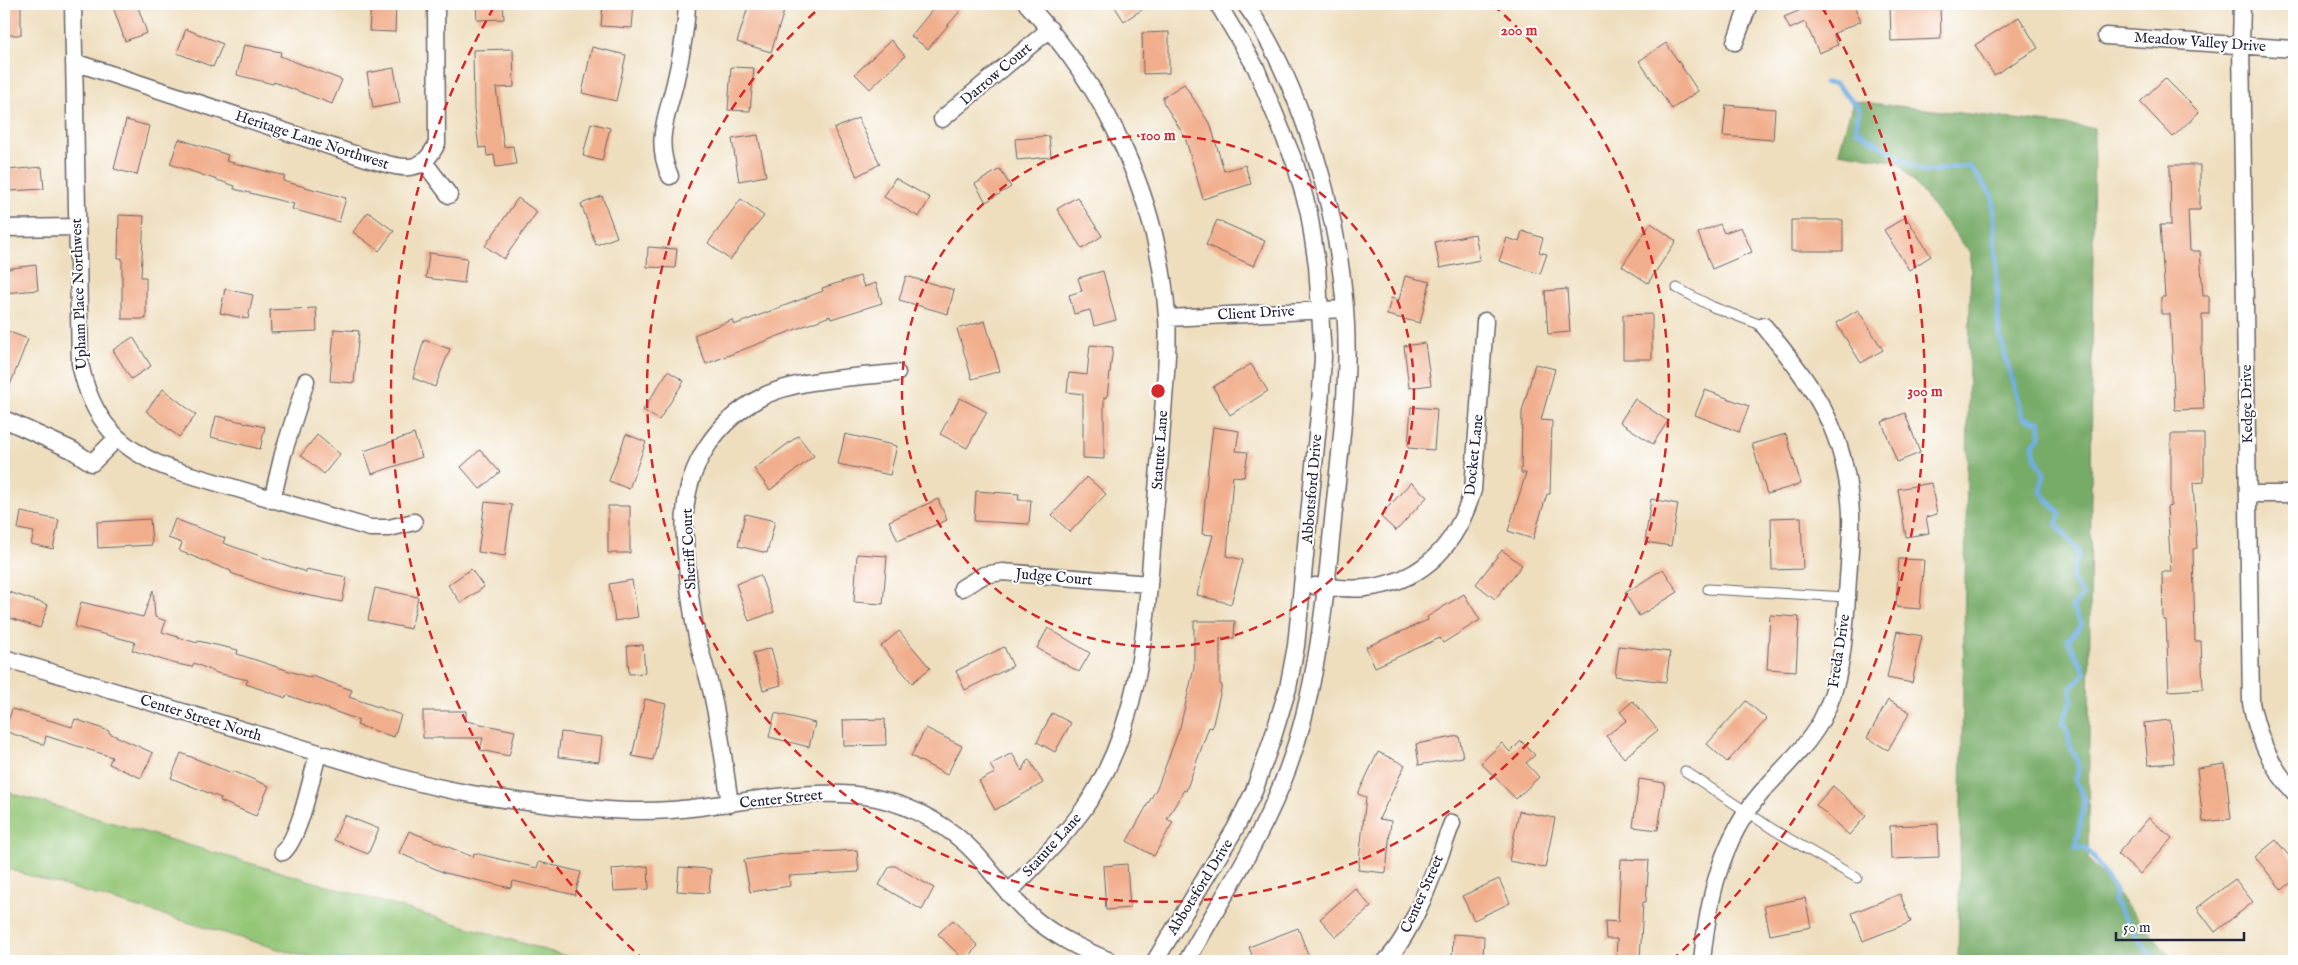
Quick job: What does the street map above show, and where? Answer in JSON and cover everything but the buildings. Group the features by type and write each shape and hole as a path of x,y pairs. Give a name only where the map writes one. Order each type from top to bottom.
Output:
{"street":[{"name":"Upham Place Northwest","path":"73,4 80,363 92,404 106,426 134,452 154,463 272,500 370,528 389,528 414,522"},
{"path":"436,4 437,143 432,154 424,162 448,195"},
{"path":"670,176 662,149 662,131 683,43 687,4"},
{"name":"Statute Lane","path":"1008,892 1060,840 1084,808 1103,777 1119,742 1132,705 1140,666 1149,584 1168,347 1168,318 1163,273 1154,230 1138,180 1124,146 1101,102 1076,62 1027,4"},
{"name":"Abbotsford Drive","path":"1155,961 1235,829 1254,791 1288,688 1296,646 1303,585 1323,358 1314,240 1295,163 1256,68 1218,4"},
{"name":"Abbotsford Drive","path":"1188,961 1264,825 1288,769 1309,701 1321,637 1346,365 1345,309 1337,238 1316,155 1289,82 1245,4"},
{"path":"1735,42 1749,4"},
{"name":"Kedge Drive","path":"2242,4 2241,44 2251,702 2256,728 2266,752 2280,775 2294,792"},
{"name":"Darrow Court","path":"942,119 1050,29"},
{"name":"Meadow Valley Drive","path":"2106,36 2294,49"},
{"name":"Heritage Lane Northwest","path":"74,62 369,159 402,168 414,167 424,162"},
{"path":"4,228 76,227"},
{"name":"Client Drive","path":"1168,318 1345,309"},
{"name":"Docket Lane","path":"1303,585 1364,588 1386,584 1408,576 1428,564 1457,532 1466,513 1473,490 1485,321"},
{"name":"Freda Drive","path":"1702,961 1710,898 1718,869 1730,841 1746,813 1760,794 1802,747 1820,722 1831,700 1839,672 1845,634 1851,515 1848,481 1841,449 1829,417 1814,390 1764,326"},
{"name":"Sheriff Court","path":"730,804 714,702 697,636 689,588 684,513 688,489 695,468 705,448 720,428 738,411 760,397 784,388 897,373"},
{"path":"272,500 283,454 306,380"},
{"path":"4,419 72,450 92,463 117,438"},
{"path":"2249,494 2294,494"},
{"name":"Judge Court","path":"962,588 984,575 1002,572 1149,584"},
{"name":"Center Street North","path":"4,658 398,777"},
{"path":"283,852 289,847 298,823 318,754"},
{"name":"Center Street","path":"398,777 434,788 483,797 598,810 669,810 816,794 876,798 903,806 928,818 953,834 975,854 1029,914 1051,932 1076,947 1110,961"},
{"name":"Center Street","path":"1386,961 1405,935 1434,873 1452,824"}],"lane":[{"path":"1677,288 1725,313 1764,326"},
{"path":"1708,590 1847,597"},
{"path":"1685,771 1746,813 1857,878"}],"green space":[{"path":"1853,101 2094,128 2088,859 2171,958 2214,961 1958,961 1971,254 1898,162 1839,152"},
{"path":"4,791 582,961 319,961 4,868"}],"waterway":[{"path":"1825,83 1836,84 1859,108 1856,130 1923,172 1969,166 1993,197 1999,334 2023,418 2040,422 2040,438 2033,443 2035,457 2044,473 2041,492 2060,514 2056,524 2079,552 2072,579 2083,595 2072,608 2082,624 2068,640 2085,673 2071,688 2072,702 2062,723 2067,730 2070,746 2078,764 2075,780 2085,800 2075,848 2085,848 2093,856 2115,891 2114,902 2154,961"},
{"path":"336,961 345,961"}]}
